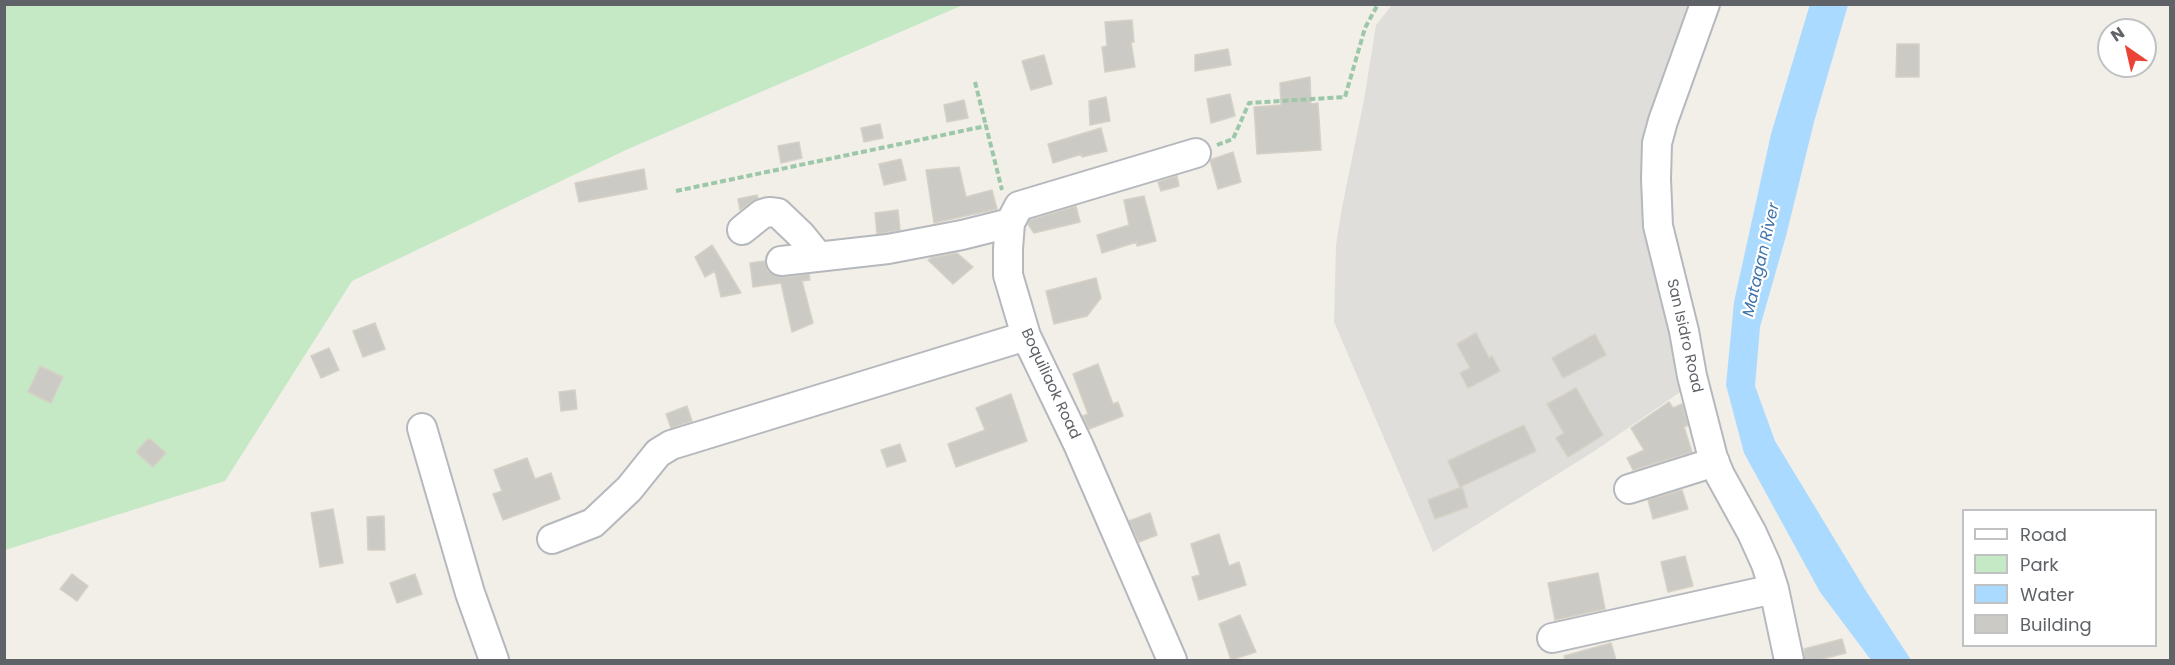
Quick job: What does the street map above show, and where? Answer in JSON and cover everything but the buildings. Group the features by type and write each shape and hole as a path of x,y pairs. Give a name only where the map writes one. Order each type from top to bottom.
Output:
{"street":[{"name":"San Isidro Road","path":"1705,4 1657,143 1658,226 1684,331 1692,376 1715,462 1766,564 1774,589 1789,660"},
{"path":"781,261 888,249 1010,223 1019,206 1197,153"},
{"path":"742,230 762,214 778,213 801,235 818,256"},
{"name":"Boquiliaok Road","path":"1010,223 1008,275 1026,336 1078,444 1172,660"},
{"path":"552,539 593,523 628,489 658,453 671,444 1026,336"},
{"path":"422,428 470,593 494,660"},
{"path":"1629,489 1715,462"},
{"path":"1552,638 1774,589"}],"path":[{"path":"1197,153 1233,139 1249,103 1345,97 1365,28 1378,4"},
{"path":"975,82 1010,223"},
{"path":"676,191 986,126"}],"shaded area":[{"path":"1392,5 1693,5 1659,103 1686,388 1596,450 1433,552 1334,322 1336,245 1342,207 1364,100 1376,25"}],"green space":[{"path":"5,5 963,5 628,149 352,281 225,481 5,550"}],"water":[{"name":"Matagan River","path":"1810,4 1848,5 1814,122 1786,236 1760,327 1755,386 1775,441 1866,591 1911,660 1871,660 1820,592 1744,453 1726,385 1734,302 1771,134"}]}
